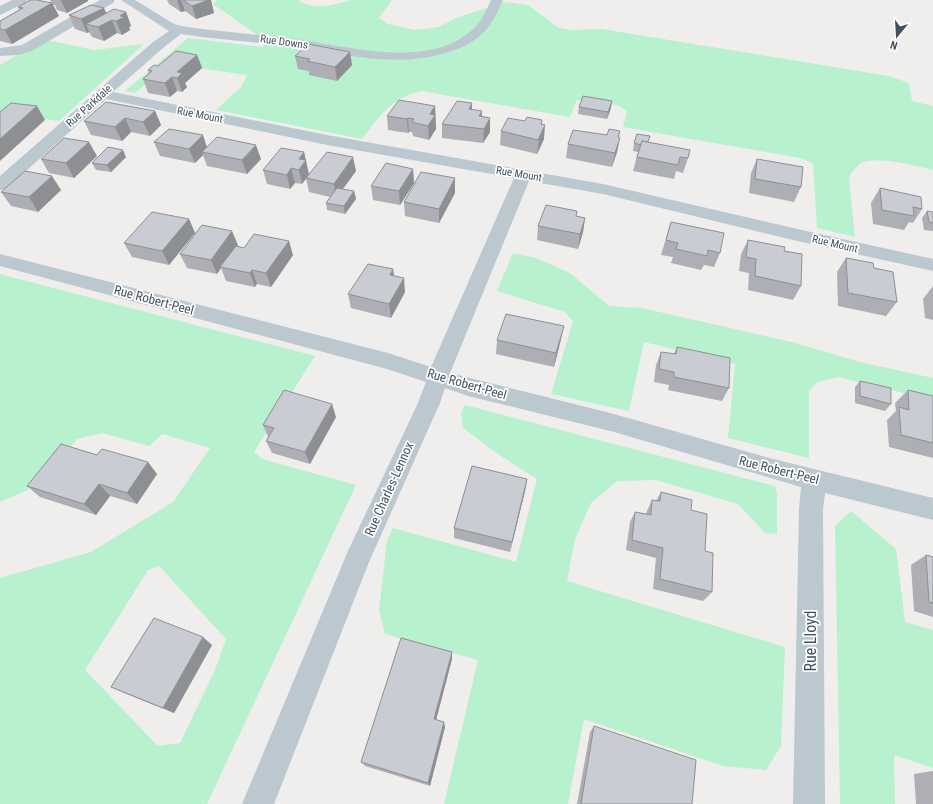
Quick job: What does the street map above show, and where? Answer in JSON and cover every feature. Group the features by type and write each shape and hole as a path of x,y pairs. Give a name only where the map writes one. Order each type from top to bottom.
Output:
{"street":[{"path":"0,11 21,0"},
{"path":"0,52 18,51 27,48 110,0"},
{"name":"Rue Downs","path":"127,0 170,27 179,30 292,42 395,58 412,57 445,50 462,43 483,25 497,0"},
{"name":"Rue Parkdale","path":"0,185 158,45 179,30"},
{"name":"Rue Mount","path":"102,94 334,141 617,192 793,234 933,265"},
{"name":"Rue Charles-Lennox","path":"258,804 357,560 428,402 523,175"},
{"name":"Rue Robert-Peel","path":"0,260 388,361 468,387 614,423 769,468 933,509"},
{"name":"Rue Lloyd","path":"808,804 811,509 814,479"}],"green space":[{"path":"216,0 300,0 299,1 311,6 325,6 351,0 392,0 379,18 388,24 415,30 439,27 456,18 504,2 528,5 559,28 571,30 602,29 889,76 909,83 912,101 933,106 933,170 907,164 876,160 859,164 849,177 855,237 817,228 813,163 800,158 623,127 627,111 617,105 577,100 570,117 421,91 402,98 394,103 381,115 362,139 216,110 241,87 247,75 171,64 135,93 125,91 188,38 262,47 268,42 214,5"},
{"path":"52,41 94,50 144,44 59,121 19,115 0,132 0,65 40,42"},
{"path":"513,253 536,258 570,273 609,306 642,308 792,342 860,362 933,378 933,400 838,377 818,382 809,390 809,458 728,438 735,364 644,342 629,411 551,394 573,321 565,312 497,291"},
{"path":"0,274 315,356 254,452 262,459 356,485 207,804 0,804 0,578 91,552 173,502 210,448 162,434 149,446 102,433 77,439 48,475 26,491 0,502","holes":["159,566 226,639 215,670 180,743 158,746 85,670 148,570"]},
{"path":"465,405 775,486 777,493 777,534 765,533 738,504 656,480 617,481 591,503 575,539 567,581 785,647 781,746 766,770 723,766 584,719 568,804 444,804 478,660 385,634 379,611 387,540 393,528 516,562 537,479 498,454 463,428 461,413"},
{"path":"851,511 896,549 905,622 933,630 933,768 894,755 895,804 840,804 835,526"}],"building":[{"path":"30,0 52,3 5,30 0,29 0,21 23,8 18,7"},
{"path":"183,0 209,0 192,6"},
{"path":"91,5 104,8 81,19 69,15"},
{"path":"114,9 126,12 120,16 125,17 116,21 112,20 98,27 86,24"},
{"path":"308,44 350,52 335,67 307,61 310,59 295,56"},
{"path":"176,51 197,55 177,72 182,73 177,78 172,77 165,83 143,79 152,71 148,70 154,65 158,66"},
{"path":"583,96 612,101 608,112 579,107"},
{"path":"399,100 435,106 430,114 435,115 428,126 412,122 414,119 387,116"},
{"path":"457,101 472,103 469,109 482,111 479,116 490,118 484,129 442,124"},
{"path":"106,102 155,111 143,122 125,118 115,127 84,121"},
{"path":"11,103 37,106 0,139 0,112"},
{"path":"527,117 542,120 541,124 545,125 538,140 501,131 508,118 525,121"},
{"path":"169,129 203,135 189,149 154,142"},
{"path":"609,129 620,131 618,137 620,138 615,153 568,144 573,130 607,135"},
{"path":"637,134 650,136 648,142 642,141 641,145 634,143"},
{"path":"217,137 256,145 242,160 202,152"},
{"path":"64,138 89,142 66,163 41,159"},
{"path":"642,141 690,150 688,158 680,157 678,165 637,157"},
{"path":"108,147 123,150 107,165 92,163"},
{"path":"281,148 304,152 299,159 306,160 299,170 291,168 287,175 263,170"},
{"path":"327,152 353,157 334,184 306,178"},
{"path":"757,159 803,167 801,187 755,179"},
{"path":"386,163 413,169 399,191 371,186"},
{"path":"25,171 52,176 29,197 1,192"},
{"path":"421,172 455,178 439,209 404,202"},
{"path":"337,188 354,191 344,206 326,203"},
{"path":"880,188 921,197 922,209 913,207 914,216 882,210"},
{"path":"546,205 577,211 576,216 585,218 580,234 538,226"},
{"path":"927,211 933,212 933,223 929,222"},
{"path":"152,212 189,219 162,251 124,243"},
{"path":"671,222 724,233 720,253 708,250 707,256 676,249 678,243 666,240"},
{"path":"202,225 232,231 211,260 180,254"},
{"path":"254,234 289,241 266,273 252,270 250,273 220,267 236,246 244,248"},
{"path":"748,240 785,247 784,251 802,254 801,286 755,276 756,259 746,257"},
{"path":"846,258 873,263 874,268 893,272 897,302 848,293"},
{"path":"368,264 393,269 390,275 404,278 389,304 348,294"},
{"path":"506,314 564,326 556,353 497,340"},
{"path":"677,347 730,358 729,388 674,377 674,372 659,369 661,352 676,354"},
{"path":"860,381 891,388 891,404 860,396"},
{"path":"284,390 332,404 305,452 266,441 274,428 263,425"},
{"path":"908,390 933,396 933,443 901,435 899,407 909,410"},
{"path":"61,444 97,455 102,449 148,462 127,493 99,484 84,504 27,486"},
{"path":"472,466 527,479 512,542 454,528"},
{"path":"661,492 692,500 691,510 707,514 705,551 713,553 712,592 660,579 663,548 632,540 635,512 651,515 652,500 660,501"},
{"path":"926,555 933,557 933,603 929,602"},
{"path":"154,618 203,637 163,708 111,687"},
{"path":"401,638 452,652 434,719 444,722 428,783 361,762"},
{"path":"594,726 696,760 692,804 581,804"}]}
